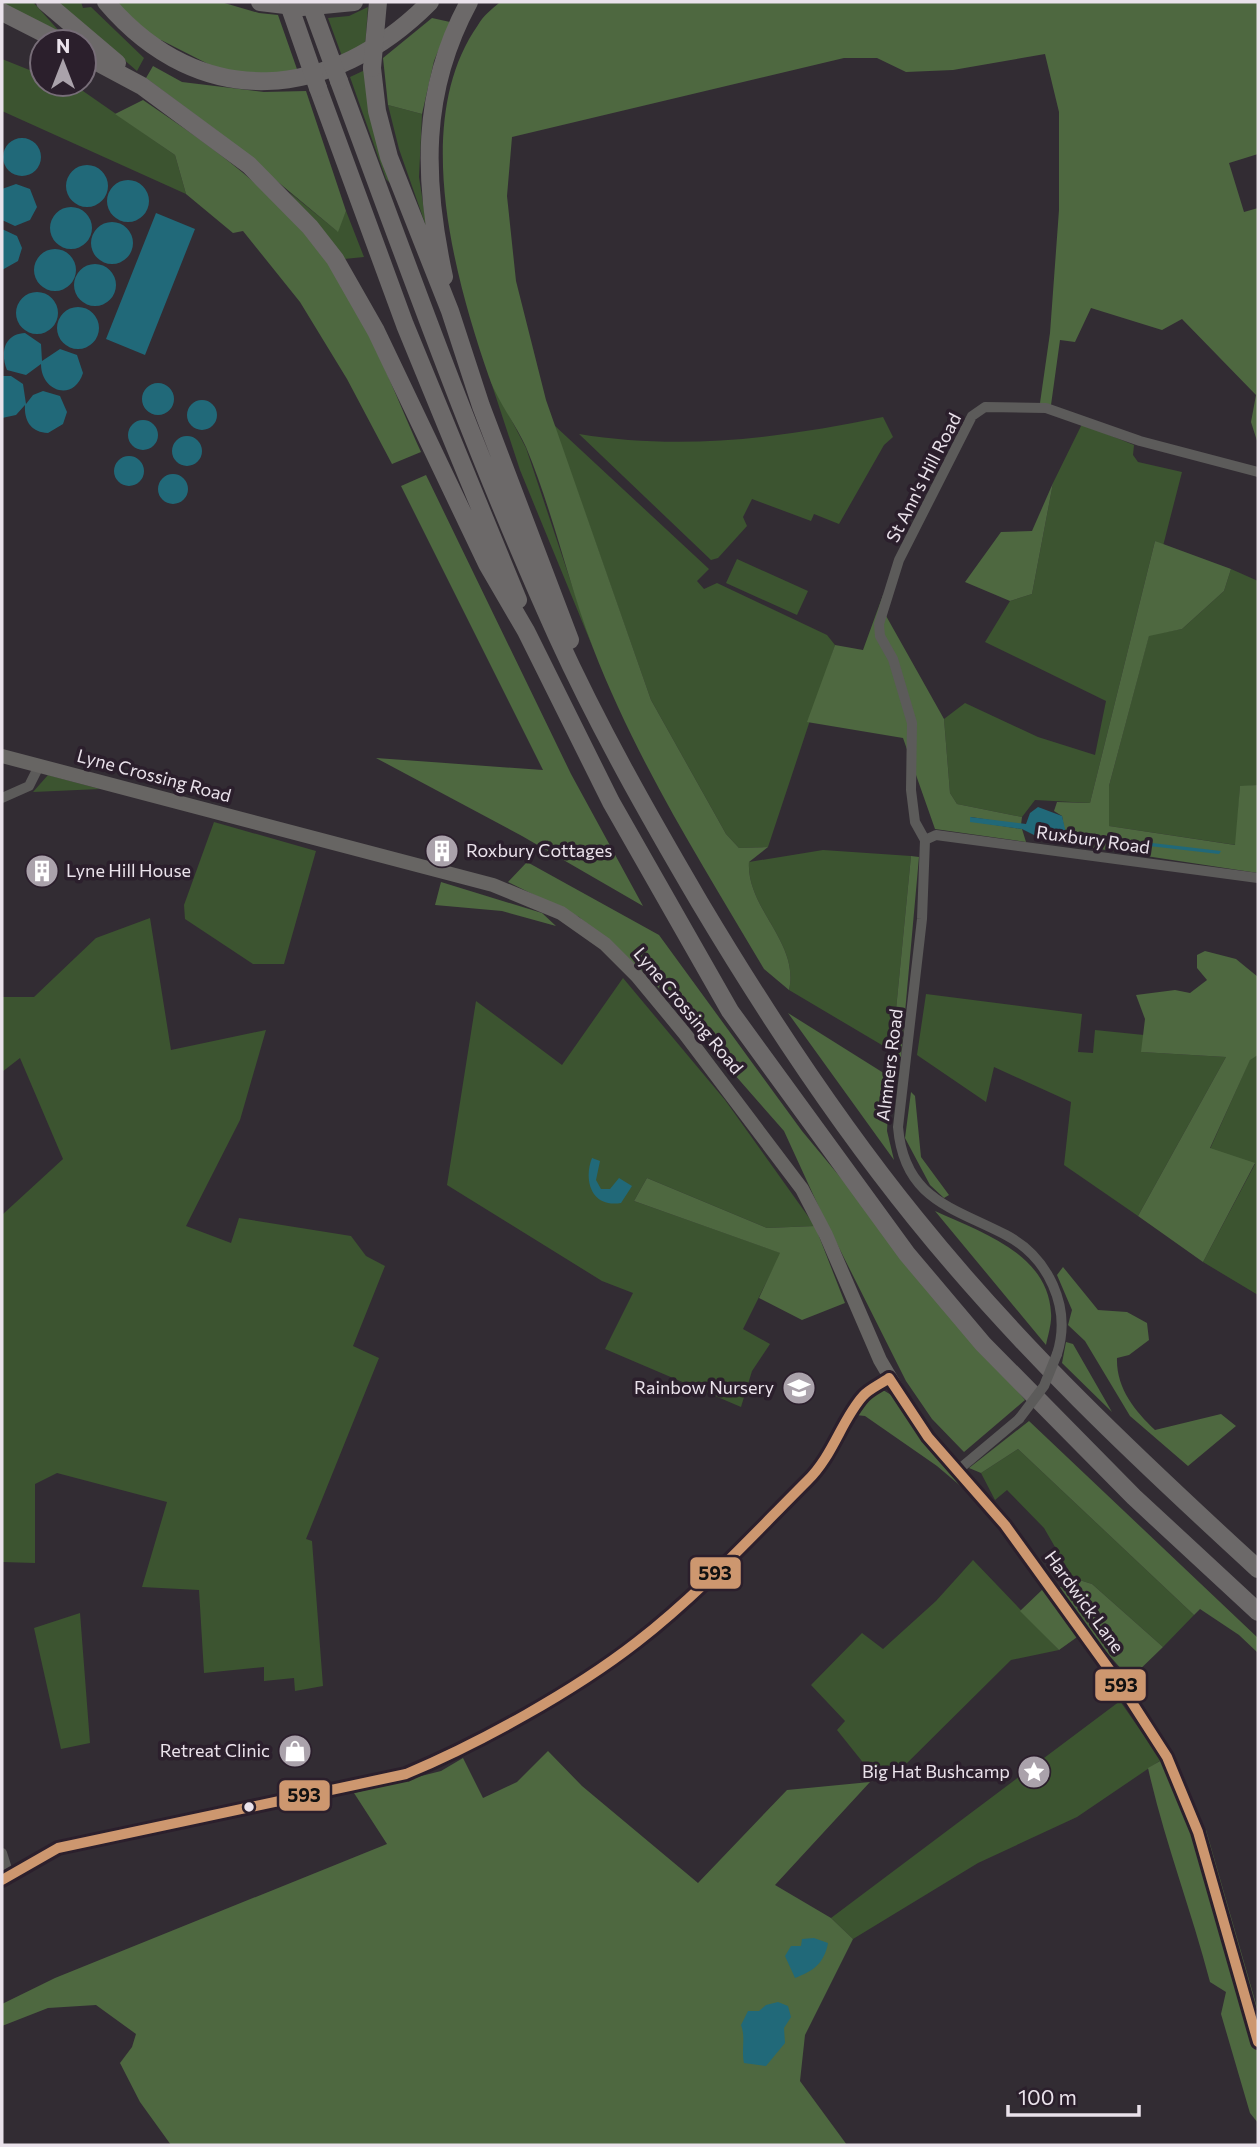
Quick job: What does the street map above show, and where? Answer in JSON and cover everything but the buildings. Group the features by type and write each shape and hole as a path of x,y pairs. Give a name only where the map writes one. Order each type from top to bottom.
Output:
{"highway":[{"path":"45,2 142,86 249,165 292,208 335,259 376,331 487,564 526,631 611,802 730,1011 870,1206 983,1344 1050,1415 1258,1612"},
{"path":"106,2 127,26 147,42 188,66 220,76 279,81 324,73 368,53 411,22 430,2"},
{"path":"260,2 302,7 354,2"},
{"path":"288,2 405,325 516,594 526,631"},
{"path":"310,2 450,379 558,638 660,837 762,1004 915,1219 1083,1407 1258,1569"},
{"path":"378,2 372,68 377,111 389,157 450,312 481,406 568,631 583,687"},
{"path":"450,312 429,196 429,133 440,71 469,2"},
{"path":"2,12 33,28"},
{"path":"98,62 142,86"}],"street":[{"name":"St Ann's Hill Road","path":"925,840 915,822 911,790 912,723 893,659 880,636 879,624 899,560 972,416 985,407 1046,408 1140,441 1258,472"},
{"name":"Lyne Crossing Road","path":"2,756 493,885 540,903 584,927 637,975 779,1156 826,1235 889,1378 928,1437 957,1471"},
{"path":"2,798 29,786 39,766"},
{"name":"Ruxbury Road","path":"925,840 936,835 1258,878"},
{"name":"Almners Road","path":"925,840 922,919 898,1127 900,1145 918,1183 937,1202 963,1217 1007,1235 1032,1254 1051,1278 1061,1311 1062,1333 1044,1386 1019,1419 957,1471"},
{"path":"2,1853 5,1878 58,1848 375,1782 416,1771 452,1755 599,1668 682,1605 812,1476 835,1445 863,1396 889,1378"},
{"name":"Hardwick Lane","path":"957,1471 1005,1525 1122,1687 1167,1757 1198,1832 1258,2042"}],"green space":[{"path":"2,2 33,2 56,28 51,28 2,5"},
{"path":"57,2 81,2 83,8 91,7 144,58 137,71 98,37 98,28 87,28"},
{"path":"115,2 221,2 259,13 278,15 298,72 243,74 212,66 161,40 160,43"},
{"path":"500,2 1258,2 1258,154 1229,163 1244,212 1258,208 1258,444 1251,422 1256,395 1182,319 1162,330 1091,308 1075,342 1060,340 1051,405 1040,403 1050,333 1059,210 1059,112 1045,54 953,70 906,72 877,58 844,58 512,137 507,196 516,281 546,400 651,700 726,834 739,848 768,847 749,862 750,879 787,957 789,990 764,969 672,812 610,690 576,598 536,472 522,438 489,377 463,293 445,199 443,151 447,106 458,63 480,22"},
{"path":"368,7 365,48 343,59 328,18 349,16"},
{"path":"432,18 450,22 434,61 422,114 388,105 383,58"},
{"path":"2,59 28,69 28,98 93,98 175,155 186,194 2,111"},
{"path":"153,66 182,82 264,92 306,91 346,211 338,232 217,131 146,78"},
{"path":"365,70 392,185 386,179 350,77"},
{"path":"143,100 245,174 282,208 320,251 369,335 421,452 392,464 347,379 300,302 243,231 233,233 186,194 175,155 115,114"},
{"path":"388,105 422,114 419,177 427,229 399,149"},
{"path":"289,192 337,231 346,211 364,257 344,259"},
{"path":"490,379 526,448 593,648 520,470"},
{"path":"883,417 893,437 884,445 839,524 814,514 811,521 752,499 743,517 747,526 718,558 711,560 579,434 656,441 731,440 807,431"},
{"path":"1082,424 1134,445 1133,455 1138,462 1182,472 1163,546 1155,541 1090,803 1035,800 1022,817 957,804 950,793 944,719 965,703 1038,737 1095,755 1106,701 985,642 1010,601 1032,594 1053,483"},
{"path":"554,425 709,569 697,581 704,589 717,583 827,635 835,645 768,847 739,848 726,834 651,700"},
{"path":"426,475 571,774 643,906 522,836 376,758 543,770 401,486"},
{"path":"1053,483 1032,594 1010,601 965,582 1001,532 1032,531"},
{"path":"1155,541 1231,569 1224,591 1182,629 1149,636 1109,786 1109,826 1235,845 1240,786 1258,785 1258,873 1060,843 1065,833 1062,816 1054,811 1057,802 1090,803"},
{"path":"737,559 808,591 797,615 726,583"},
{"path":"1231,569 1258,581 1258,785 1240,787 1236,845 1109,826 1109,786 1149,635 1182,629 1224,591"},
{"path":"883,595 890,598 885,614 944,719 950,793 957,804 1022,817 1021,825 971,817 970,821 1022,829 1026,842 935,829 903,738 807,722 835,645 863,650"},
{"path":"48,775 100,789 33,792"},
{"path":"214,822 316,851 284,964 253,964 185,919 184,905"},
{"path":"823,850 911,856 892,1051 789,990 787,957 750,879 749,862"},
{"path":"911,856 919,857 901,1057 892,1051"},
{"path":"527,862 659,935 802,1131 1025,1400 964,1452 932,1419 906,1381 823,1216 784,1131 650,978 579,917 508,882"},
{"path":"441,882 542,913 556,926 502,911 435,905"},
{"path":"150,918 171,1050 266,1030 240,1120 186,1226 231,1243 239,1218 351,1236 366,1256 385,1266 353,1346 379,1358 306,1539 312,1541 323,1686 295,1691 294,1678 264,1681 264,1667 204,1673 199,1590 142,1587 167,1502 57,1473 35,1484 35,1563 2,1562 2,1215 63,1159 20,1058 2,1072 2,997 34,997 96,938"},
{"path":"1205,951 1236,959 1258,977 1258,1055 1250,1060 1210,1148 1255,1163 1203,1262 1138,1216 1226,1057 1141,1052 1145,1019 1136,995 1175,990 1190,993 1207,980 1197,968 1197,955"},
{"path":"623,978 725,1100 815,1226 767,1228 647,1178 634,1201 781,1253 743,1329 770,1344 752,1371 741,1407 605,1349 633,1293 602,1281 447,1185 476,1001 562,1065"},
{"path":"926,994 1082,1014 1078,1052 1093,1053 1095,1030 1144,1035 1142,1052 1226,1057 1138,1216 1064,1165 1071,1102 994,1067 986,1102 917,1055"},
{"path":"788,1013 890,1077 887,1131 894,1160"},
{"path":"1258,1055 1258,1295 1203,1262 1255,1164 1210,1149 1250,1059"},
{"path":"911,1092 915,1096 921,1157 949,1195 944,1198 930,1185 905,1138"},
{"path":"647,1178 767,1228 815,1226 845,1303 802,1320 759,1298 780,1253 634,1201"},
{"path":"935,1211 1009,1247 1038,1275 1047,1292 1051,1313 1046,1345"},
{"path":"1063,1267 1098,1310 1127,1312 1147,1323 1149,1340 1129,1355 1117,1358 1123,1389 1140,1415 1155,1430 1221,1414 1236,1426 1188,1466 1130,1416 1085,1341 1068,1325 1072,1310 1057,1275"},
{"path":"1066,1342 1073,1344 1112,1412 1062,1363"},
{"path":"883,1390 893,1396 970,1494 937,1466 865,1416 856,1415 873,1394"},
{"path":"1029,1421 1258,1638 1258,1653 1239,1635 1200,1609 1194,1615 1018,1449 981,1473 969,1468"},
{"path":"1018,1449 1194,1615 1163,1647 1092,1584 1073,1578 1044,1528 1007,1490 995,1500 981,1473"},
{"path":"973,1560 1059,1650 1011,1660 898,1772 873,1775 837,1730 845,1721 811,1685 862,1633 883,1649 936,1601"},
{"path":"1073,1578 1092,1584 1163,1647 1130,1679 1087,1630 1059,1650 1020,1611 1043,1589 1059,1588"},
{"path":"80,1613 90,1743 61,1749 34,1628"},
{"path":"1120,1701 1161,1760 1077,1817 978,1863 853,1939 831,1918"},
{"path":"548,1751 582,1786 698,1883 787,1790 870,1782 775,1885 831,1918 853,1939 805,2035 800,2081 847,2145 171,2145 140,2102 120,2063 132,2047 136,2034 96,2005 48,2008 2,2026 2,2004 55,1978 387,1844 354,1793 441,1771 463,1758 483,1798 517,1782"},
{"path":"1167,1757 1199,1832 1206,1830 1258,2011 1258,2123 1250,2113 1221,2014 1226,1992 1210,1982 1154,1795 1148,1768"}],"water":[{"path":"22,138 36,143 41,157 36,171 22,176 8,171 3,157 8,143"},
{"path":"87,165 102,171 108,186 102,201 87,207 72,201 66,186 72,171"},
{"path":"128,180 143,186 149,201 143,216 128,222 113,216 107,201 113,186"},
{"path":"16,184 30,189 37,207 30,220 15,226 2,220 2,189"},
{"path":"71,207 86,213 92,228 86,243 71,249 56,243 50,228 56,213"},
{"path":"156,213 195,229 145,355 106,339"},
{"path":"112,222 127,228 133,243 127,258 112,264 97,258 91,243 97,228"},
{"path":"2,229 17,236 22,248 18,261 2,270"},
{"path":"55,249 70,255 76,270 70,285 55,291 40,285 34,270 40,255"},
{"path":"95,264 110,270 116,285 110,300 95,306 80,300 74,285 80,270"},
{"path":"37,292 52,298 58,313 52,328 37,334 22,328 16,313 22,298"},
{"path":"78,307 93,313 99,328 93,343 78,349 63,343 57,328 63,313"},
{"path":"25,333 41,344 42,361 60,349 77,355 83,373 73,388 59,390 52,387 42,374 41,364 26,375 7,370 4,351 8,341"},
{"path":"2,376 11,376 23,384 26,404 33,395 43,391 60,396 67,412 63,424 48,433 33,428 27,421 25,405 16,415 2,418"},
{"path":"158,383 169,388 174,399 169,410 158,415 147,410 142,399 147,388"},
{"path":"202,400 213,404 217,415 213,426 202,430 191,426 187,415 191,404"},
{"path":"143,420 149,421 157,429 157,441 149,449 143,450 137,449 129,441 128,435 129,429 137,421"},
{"path":"187,436 198,440 202,451 198,462 187,466 176,462 172,451 176,440"},
{"path":"129,456 140,460 144,471 140,482 129,486 118,482 114,471 118,460"},
{"path":"173,474 184,478 188,489 184,500 173,504 162,500 158,489 162,478"},
{"path":"1038,807 1062,816 1066,833 1221,851 1219,854 1053,835 1038,837 1022,829 970,822 970,817 1026,824 1030,813"},
{"path":"592,1158 600,1161 596,1180 601,1189 610,1189 619,1178 632,1186 621,1203 603,1201 592,1191 589,1167"},
{"path":"814,1938 828,1943 824,1956 807,1973 795,1978 785,1956 791,1946 801,1946 802,1939"},
{"path":"778,2002 788,2006 791,2017 784,2028 785,2043 766,2066 744,2063 741,2025 748,2011 759,2011 766,2005"}],"transit line":[{"name":"593","path":"889,1378 928,1437 1005,1525 1122,1687 1167,1757 1198,1832 1258,2042"},
{"name":"593","path":"2,1880 58,1848 406,1774 526,1715 585,1679 637,1642 704,1584 816,1471 856,1405 866,1393 889,1378"}],"place":[{"name":"Roxbury Cottages","path":"442,851"},
{"name":"Lyne Hill House","path":"42,871"},
{"name":"Rainbow Nursery","path":"799,1388"},
{"name":"Retreat Clinic","path":"295,1751"},
{"name":"Big Hat Bushcamp","path":"1034,1772"}]}
